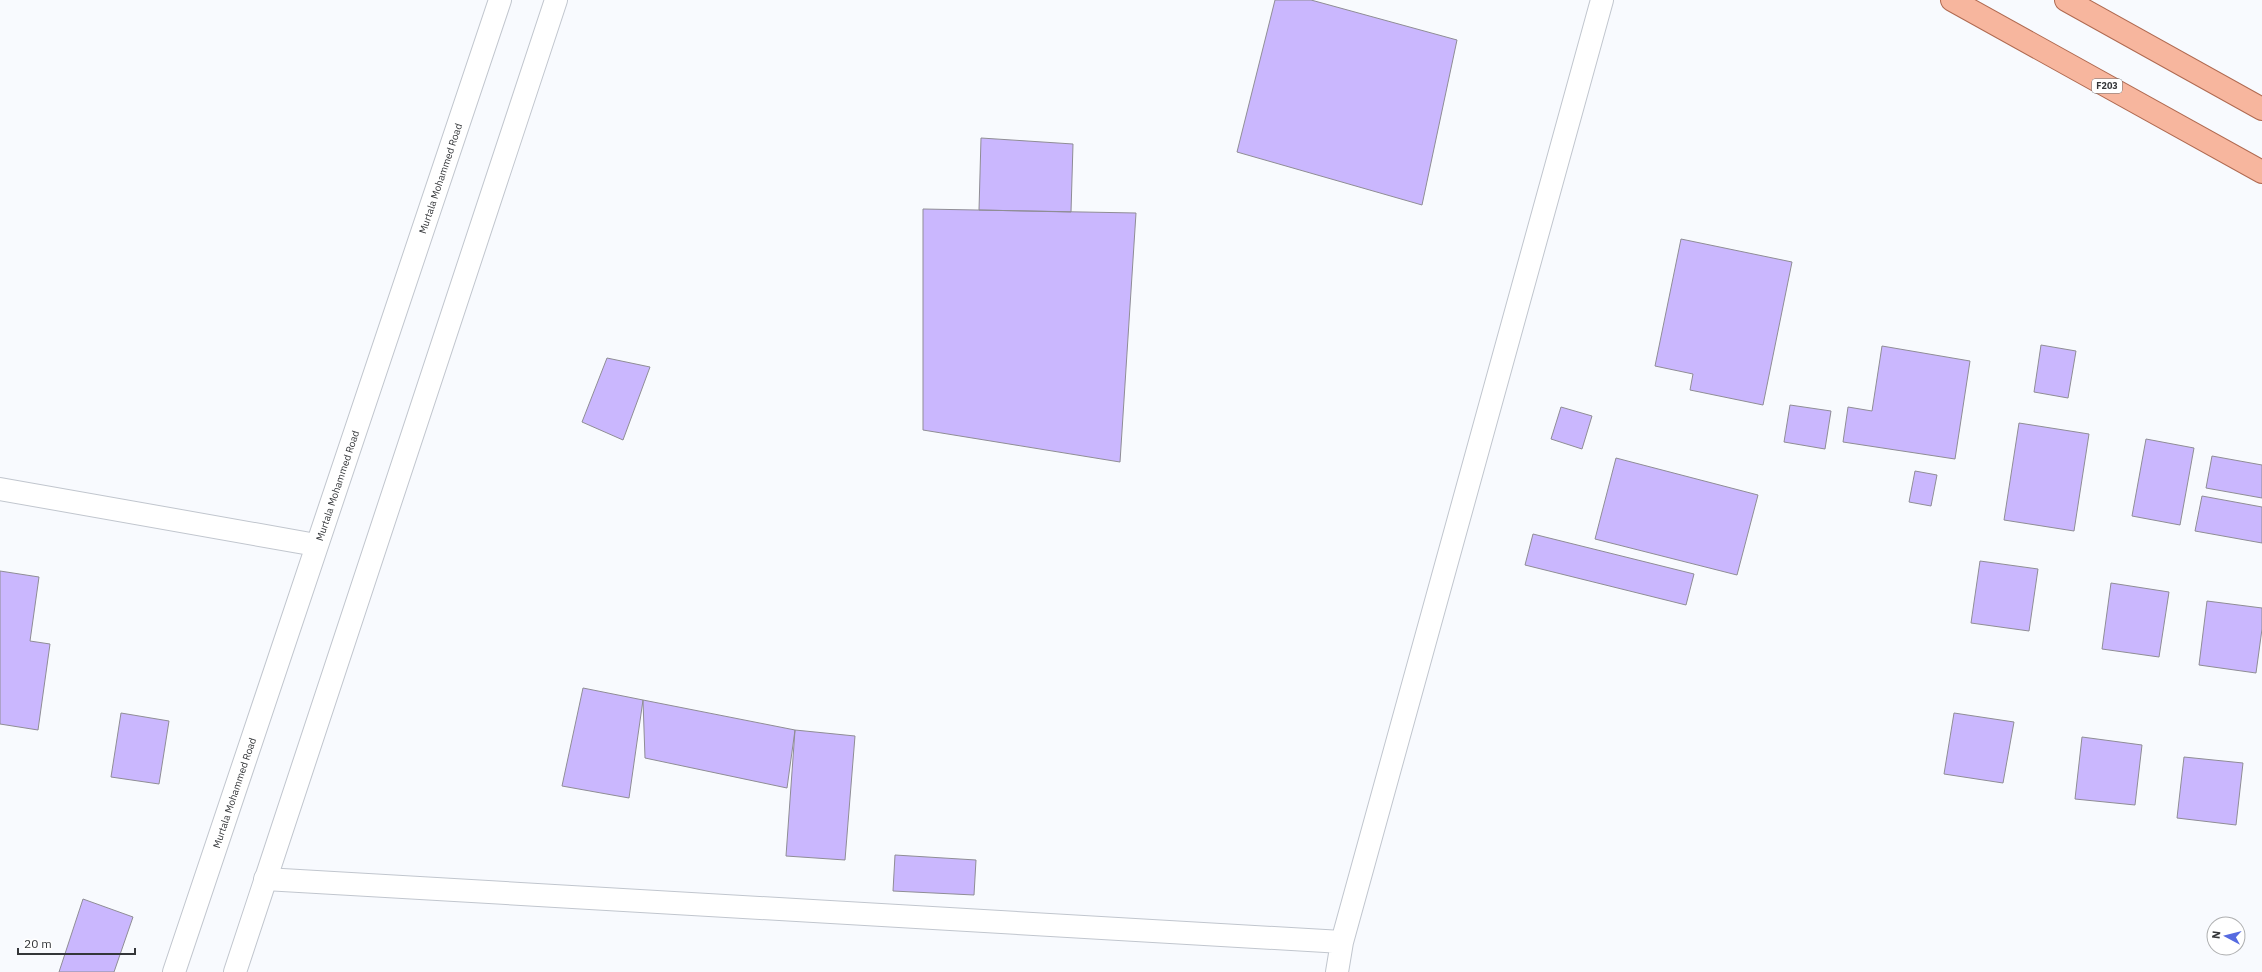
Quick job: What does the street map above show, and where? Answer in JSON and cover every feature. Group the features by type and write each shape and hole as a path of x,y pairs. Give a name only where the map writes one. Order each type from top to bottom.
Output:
{"main road":[{"name":"F203","path":"1952,0 2262,172"},
{"path":"2066,0 2262,109"}],"street":[{"name":"Murtala Mohammed Road","path":"174,972 500,0"},
{"path":"235,972 556,0"},
{"path":"1337,972 1342,942 1602,0"},
{"path":"0,490 316,545"},
{"path":"265,879 1342,942"}],"building":[{"path":"1275,0 1311,0 1457,40 1422,205 1237,152"},
{"path":"981,138 1073,144 1071,212 979,210"},
{"path":"923,209 1136,213 1120,462 923,430"},
{"path":"1681,239 1792,262 1763,405 1690,390 1693,374 1655,366"},
{"path":"2041,345 2076,351 2068,398 2034,392"},
{"path":"1882,346 1970,361 1955,459 1843,442 1848,407 1872,411"},
{"path":"607,358 650,367 623,440 582,422"},
{"path":"1790,405 1831,411 1825,449 1784,442"},
{"path":"1561,407 1592,416 1582,449 1551,439"},
{"path":"2019,423 2089,434 2074,531 2004,520"},
{"path":"2146,439 2194,448 2180,525 2132,516"},
{"path":"2212,456 2262,465 2262,498 2206,488"},
{"path":"1616,458 1758,495 1737,575 1595,539"},
{"path":"1915,471 1937,475 1931,506 1909,502"},
{"path":"2202,496 2262,507 2262,543 2195,531"},
{"path":"1533,534 1694,574 1686,605 1525,565"},
{"path":"1980,561 2038,569 2029,631 1971,623"},
{"path":"0,571 39,577 30,641 50,644 38,730 0,724"},
{"path":"2111,583 2169,592 2159,657 2102,649"},
{"path":"2207,601 2262,608 2262,629 2256,673 2199,665"},
{"path":"583,688 643,700 629,798 562,786"},
{"path":"643,700 795,730 787,788 645,758"},
{"path":"121,713 169,721 159,784 111,777"},
{"path":"1954,713 2014,722 2003,783 1944,774"},
{"path":"795,730 855,736 845,860 786,856"},
{"path":"2082,737 2142,745 2135,805 2075,799"},
{"path":"2184,757 2243,763 2236,825 2177,818"},
{"path":"895,855 976,860 974,895 893,891"},
{"path":"83,899 133,917 114,972 59,972"}]}
